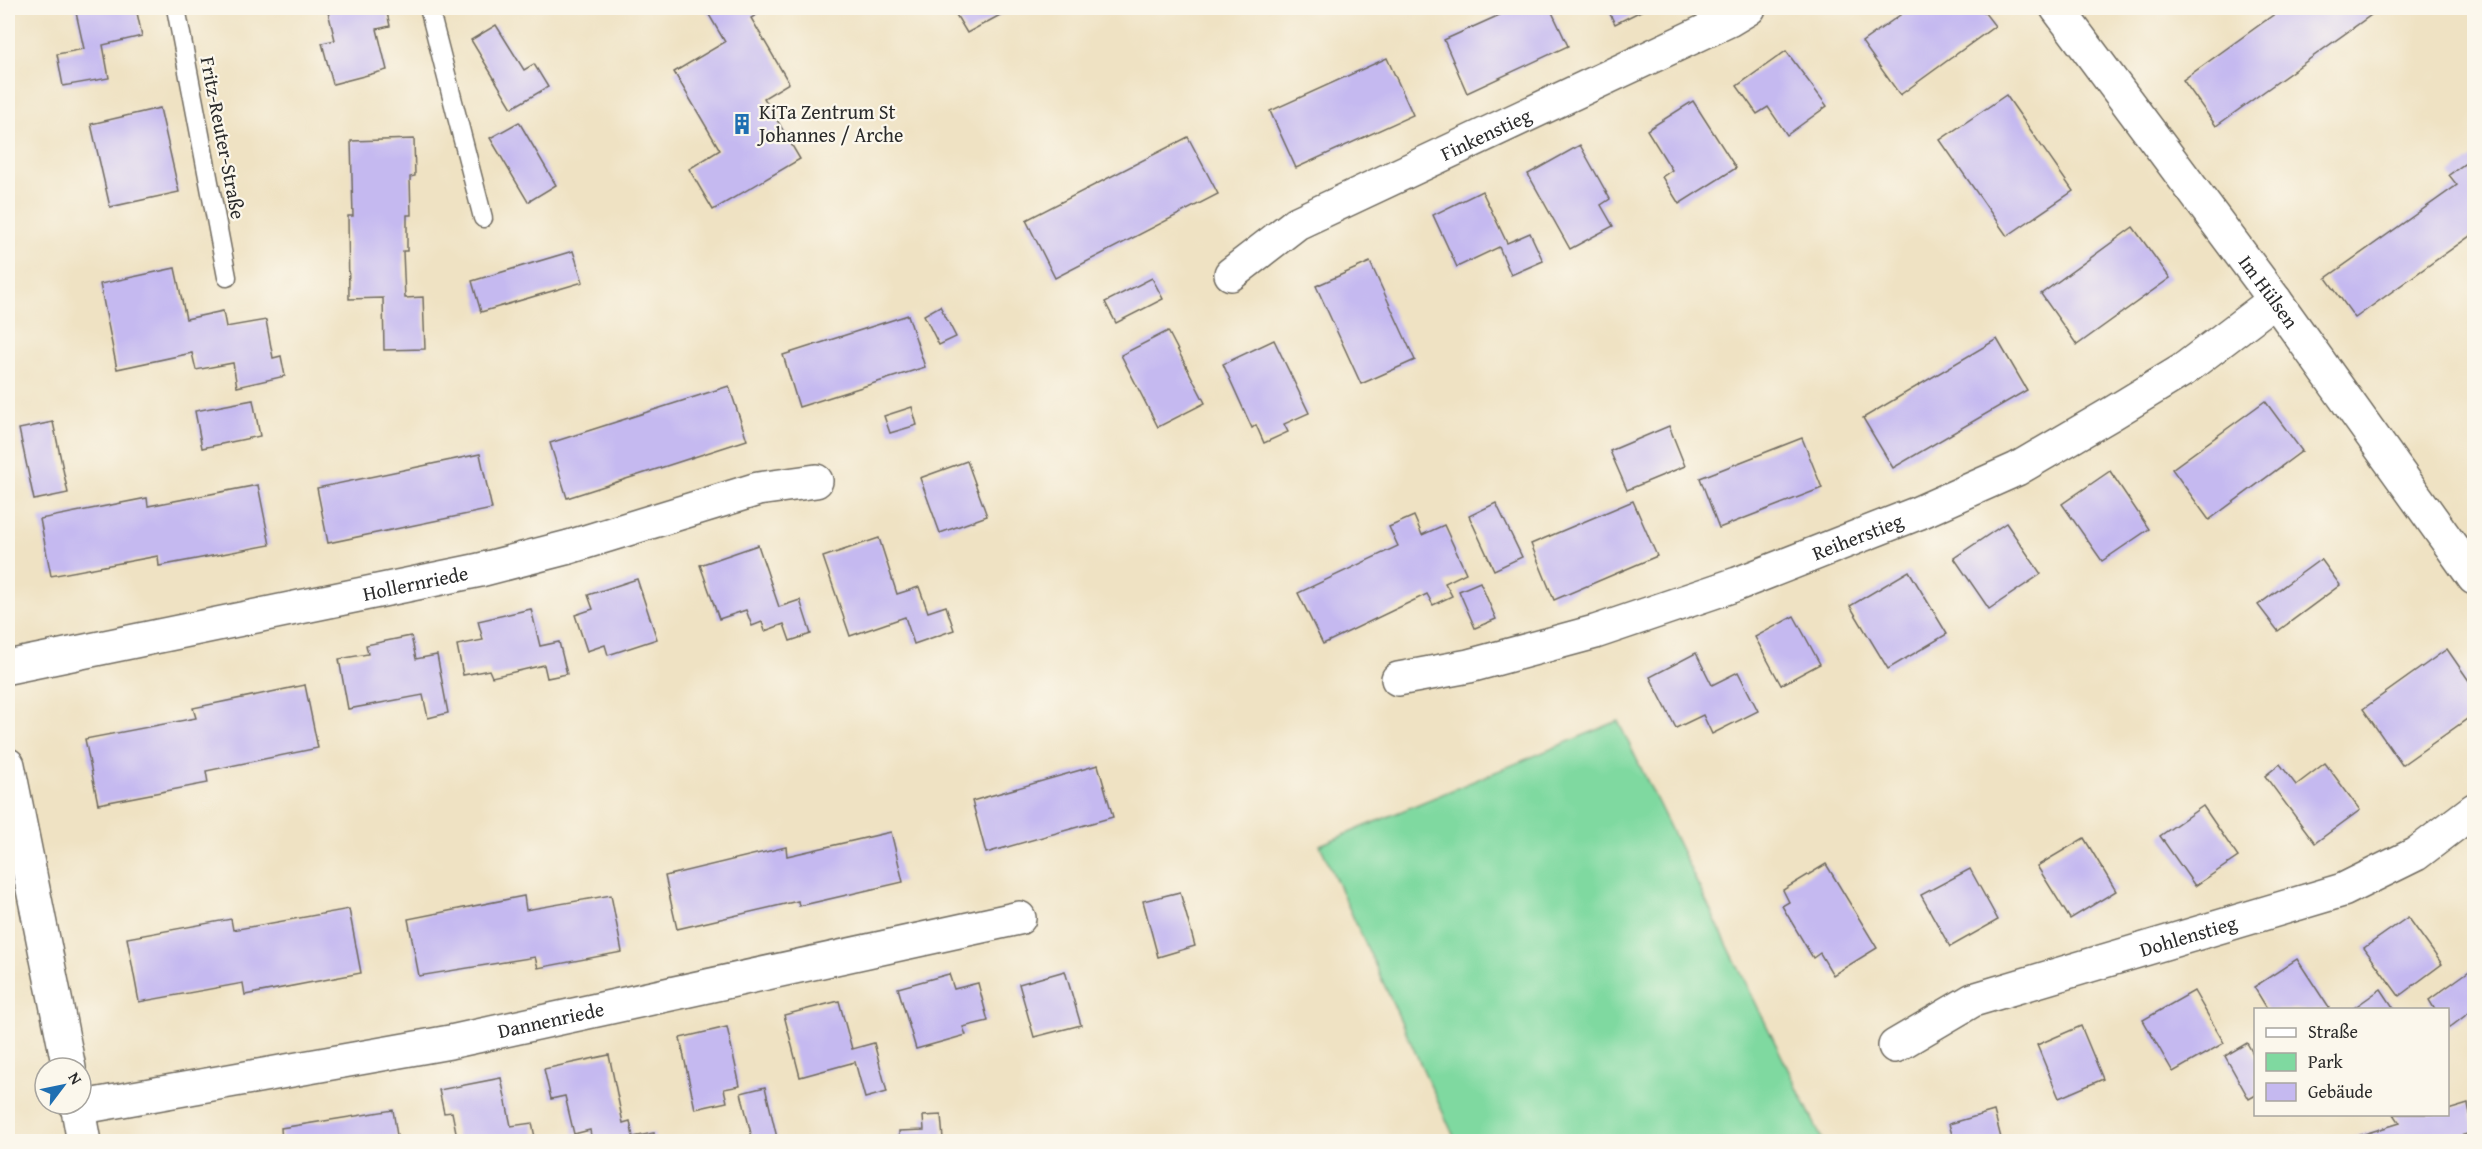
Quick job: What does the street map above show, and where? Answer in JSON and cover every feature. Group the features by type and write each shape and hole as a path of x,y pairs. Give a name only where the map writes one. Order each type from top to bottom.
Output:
{"street":[{"name":"Finkenstieg","path":"1231,274 1297,223 1729,20 1749,8"},
{"name":"Im Hülsen","path":"2057,8 2276,300 2475,578"},
{"name":"Reiherstieg","path":"1398,679 1469,666 1595,632 1737,584 1918,513 2017,469 2111,414 2182,370 2276,300"},
{"name":"Hollernriede","path":"8,667 480,570 569,548 758,489 816,481"},
{"path":"8,770 67,1056"},
{"name":"Dohlenstieg","path":"1894,1046 1973,1000 2343,890 2416,854 2475,810"},
{"name":"Dannenriede","path":"93,1103 450,1042 1019,918"},
{"path":"79,1116 84,1142"}],"lane":[{"name":"Fritz-Reuter-Straße","path":"176,8 227,277"},
{"path":"429,8 483,218"}],"green space":[{"path":"1618,721 1823,1141 1456,1141 1320,845"}],"building":[{"path":"75,8 136,8 142,36 103,45 109,78 63,86 57,54 84,49"},
{"path":"327,8 386,8 390,26 377,29 387,70 333,84 322,43 335,40"},
{"name":"KiTa Zentrum St Johannes / Arche","path":"705,8 768,8 751,18 789,83 764,98 800,159 713,210 689,169 720,150 674,72 725,42"},
{"path":"952,8 1013,8 967,33"},
{"path":"1515,8 1550,8 1568,46 1467,93 1444,40"},
{"path":"1607,8 1647,8 1615,24"},
{"path":"1910,8 1981,8 1995,26 1900,95 1862,42"},
{"path":"2283,8 2366,8 2371,15 2216,126 2183,80"},
{"path":"496,25 524,70 534,64 548,87 512,108 471,40"},
{"path":"1786,51 1827,106 1787,135 1768,107 1757,114 1737,86"},
{"path":"1387,58 1413,115 1296,168 1270,111"},
{"path":"2006,95 2073,191 2007,236 1940,140"},
{"path":"1693,101 1736,168 1679,204 1662,177 1672,170 1647,130"},
{"path":"160,108 179,192 110,207 91,124"},
{"path":"519,122 556,185 528,202 490,138"},
{"path":"1188,137 1218,194 1055,278 1026,220"},
{"path":"414,139 415,176 410,177 411,215 407,215 407,251 403,251 405,298 423,297 425,349 384,350 383,298 349,299 348,216 353,216 351,141"},
{"path":"1580,145 1610,199 1601,205 1613,226 1570,249 1528,174"},
{"path":"2474,157 2474,233 2355,318 2326,278 2457,185 2449,175"},
{"path":"1482,191 1507,243 1530,233 1543,261 1511,275 1499,247 1457,267 1433,215"},
{"path":"2133,227 2170,278 2077,345 2041,294"},
{"path":"573,251 583,282 481,312 472,281"},
{"path":"1370,262 1415,360 1361,384 1316,286"},
{"path":"175,268 186,319 223,311 226,327 266,320 273,358 281,356 285,376 237,387 233,363 196,370 192,353 117,369 100,284"},
{"path":"1152,278 1163,299 1116,323 1105,302"},
{"path":"940,306 956,337 939,345 924,315"},
{"path":"908,315 925,367 799,407 783,355"},
{"path":"1168,331 1205,403 1158,427 1121,355"},
{"path":"1997,339 2027,390 1893,468 1863,418"},
{"path":"1274,340 1309,413 1284,424 1288,432 1264,443 1256,425 1252,428 1223,364"},
{"path":"729,386 747,440 567,498 550,443"},
{"path":"253,400 260,436 202,448 195,411"},
{"path":"2265,401 2302,451 2209,520 2172,469"},
{"path":"912,407 917,425 890,433 884,416"},
{"path":"53,422 68,493 34,500 19,429"},
{"path":"1669,426 1685,466 1627,490 1610,451"},
{"path":"1802,438 1822,488 1719,528 1700,478"},
{"path":"480,454 492,509 328,543 317,488"},
{"path":"967,461 987,516 940,533 920,478"},
{"path":"2110,471 2149,529 2102,561 2062,504"},
{"path":"258,485 270,545 159,566 158,556 51,576 40,519 147,498 148,506"},
{"path":"1633,501 1657,556 1554,600 1531,544"},
{"path":"1496,503 1522,557 1494,570 1469,516"},
{"path":"1414,516 1422,535 1444,525 1466,573 1445,583 1452,596 1433,605 1427,594 1323,644 1298,593 1398,546 1389,527"},
{"path":"2006,523 2041,574 1989,609 1954,558"},
{"path":"879,538 897,594 919,587 928,612 946,606 954,630 914,644 905,617 850,636 823,557"},
{"path":"758,545 779,607 800,600 811,634 790,641 784,624 765,631 762,622 752,626 746,610 719,619 700,565"},
{"path":"2321,559 2340,585 2278,631 2258,605"},
{"path":"1909,571 1947,634 1888,669 1850,606"},
{"path":"637,579 657,639 608,655 605,645 587,651 575,615 593,609 588,595"},
{"path":"1480,582 1496,619 1475,628 1459,591"},
{"path":"531,609 540,646 559,642 567,674 547,678 544,665 492,677 489,670 463,675 457,645 483,640 478,621"},
{"path":"1794,616 1820,664 1781,685 1755,637"},
{"path":"411,636 416,659 437,655 448,713 428,718 423,695 348,709 339,659 368,654 366,645"},
{"path":"2447,649 2474,688 2474,714 2402,765 2363,709"},
{"path":"1696,653 1712,685 1738,672 1758,711 1712,734 1703,715 1676,728 1650,677"},
{"path":"305,685 318,748 206,771 208,783 98,804 85,739 196,718 193,708"},
{"path":"2325,763 2360,810 2315,843 2265,776 2280,764 2296,785"},
{"path":"1098,765 1113,817 986,853 972,801"},
{"path":"2203,806 2238,857 2195,886 2160,836"},
{"path":"891,832 903,882 799,906 798,901 677,929 665,876 786,847 787,856"},
{"path":"2084,838 2116,891 2070,919 2037,866"},
{"path":"1826,864 1877,948 1833,975 1820,953 1813,958 1782,906 1789,902 1783,890"},
{"path":"1970,869 1998,920 1950,947 1921,895"},
{"path":"1180,892 1195,946 1158,957 1143,901"},
{"path":"611,895 622,952 538,968 535,957 419,976 408,919 524,896 526,910"},
{"path":"349,909 361,973 245,995 243,983 139,1002 127,938 231,919 233,930"},
{"path":"2408,917 2442,964 2399,996 2364,948"},
{"path":"2297,959 2329,1008 2267,1008 2254,987"},
{"path":"2472,969 2474,1009 2449,1028 2449,1008 2434,1008 2429,1000"},
{"path":"1065,971 1081,1025 1034,1037 1019,984"},
{"path":"949,974 954,989 978,983 988,1021 963,1027 966,1035 916,1049 898,988"},
{"path":"2381,989 2394,1008 2354,1008"},
{"path":"2194,991 2224,1043 2173,1072 2143,1020"},
{"path":"839,1001 852,1049 874,1043 887,1092 865,1098 855,1062 800,1077 784,1015"},
{"path":"2081,1026 2103,1079 2059,1098 2037,1045"},
{"path":"727,1027 740,1086 724,1089 727,1102 695,1109 680,1038"},
{"path":"2247,1043 2254,1055 2254,1096 2249,1099 2225,1056"},
{"path":"609,1055 623,1123 630,1121 633,1137 654,1133 655,1142 592,1142 590,1130 574,1134 565,1096 551,1099 544,1069"},
{"path":"501,1078 511,1126 532,1123 536,1142 458,1142 452,1112 444,1113 439,1090"},
{"path":"765,1087 778,1142 753,1142 741,1093"},
{"path":"2468,1104 2474,1132 2440,1142 2338,1142 2400,1123 2395,1116 2449,1116 2449,1110"},
{"path":"393,1110 398,1142 282,1142 281,1128"},
{"path":"1994,1111 2002,1142 1954,1142 1949,1124"},
{"path":"941,1115 943,1139 899,1142 899,1131 924,1130 923,1116"}],"place":[{"name":"KiTa Zentrum St Johannes / Arche","path":"742,124"}]}
